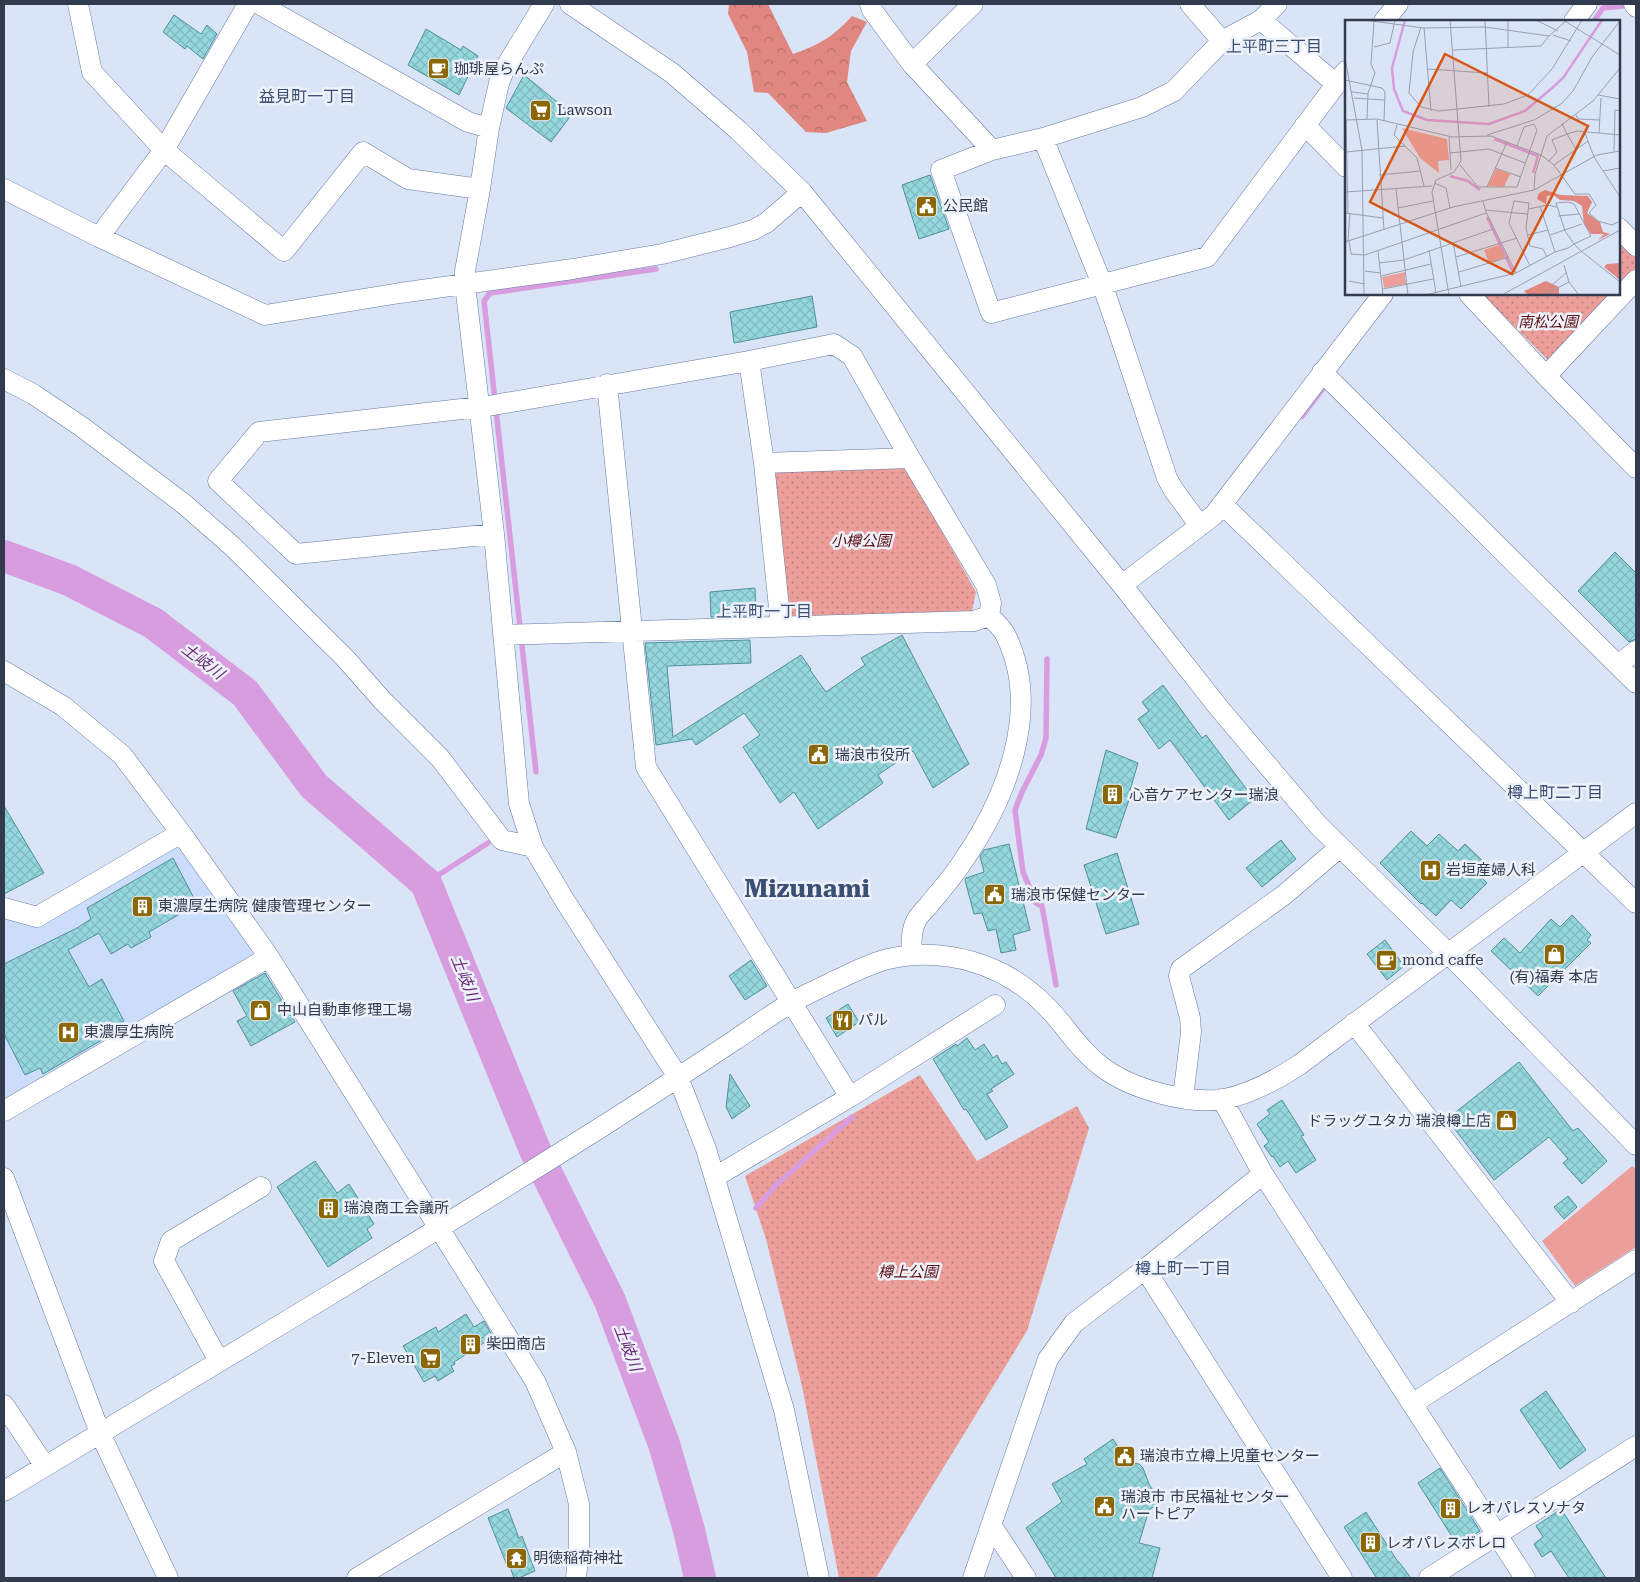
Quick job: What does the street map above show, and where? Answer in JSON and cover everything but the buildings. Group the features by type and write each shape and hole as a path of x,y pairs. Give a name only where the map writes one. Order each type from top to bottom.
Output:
{"street":[{"path":"78,4 92,72 164,150 284,251 364,152 408,179 480,189"},
{"path":"99,238 164,150 248,4"},
{"path":"259,4 468,122 489,128"},
{"path":"544,4 505,68 499,83 466,256 465,284 490,406 494,534 514,635 519,804 533,848 678,1077 706,1148 784,1410 819,1578"},
{"path":"570,4 672,73 739,131 802,192 1122,585 1259,757 1318,825 1448,953 1636,1145"},
{"path":"870,4 872,10 912,64 992,150"},
{"path":"912,64 973,4"},
{"path":"1190,4 1222,41"},
{"path":"1260,20 1341,77 1207,257 991,313 941,170 992,150 1043,138 1142,107 1174,91 1222,41 1260,20 1278,4"},
{"path":"1385,20 1398,4"},
{"path":"1575,20 1587,4"},
{"path":"1305,125 1345,166"},
{"path":"1043,138 1102,284 1167,478 1173,490 1200,526"},
{"path":"4,189 99,238 265,315 555,272 662,254 753,230 766,223 802,192"},
{"path":"1620,229 1636,246"},
{"path":"1546,376 1636,280"},
{"path":"1122,585 1214,515 1382,295"},
{"path":"1470,295 1636,468"},
{"path":"494,534 296,554 218,481 259,432 490,406 607,384 750,361 834,344 852,356 986,585 991,603 989,616"},
{"path":"750,361 764,463 781,627"},
{"path":"1322,372 1636,683"},
{"path":"4,379 33,394 82,427 184,504 232,546 345,658 382,700 440,758 502,840 533,848"},
{"path":"607,384 634,631 646,767 850,1097"},
{"path":"764,463 910,458"},
{"path":"1222,504 1636,903"},
{"path":"514,635 974,621 989,616"},
{"path":"912,954 912,938 916,921 963,861 985,826 1006,783 1018,736 1022,694 1015,660 1006,634 989,616"},
{"path":"1618,665 1636,651"},
{"path":"4,671 63,706 122,755 181,832 269,957 535,1381 566,1452 579,1504 579,1549 576,1578"},
{"path":"4,1491 465,1213 653,1094 792,1002 879,961 912,954 943,955 977,962 998,971 1020,984 1044,1003 1082,1049 1104,1068 1129,1083 1183,1098 1222,1099 1279,1078 1636,813"},
{"path":"4,908 37,917 181,832"},
{"path":"1183,1098 1191,1032 1190,1018 1179,976 1182,969 1284,895 1340,847"},
{"path":"4,1111 269,957"},
{"path":"715,1177 850,1097 995,1006"},
{"path":"1354,1023 1570,1302"},
{"path":"1222,1099 1263,1174 1525,1578"},
{"path":"973,1578 1048,1359 1074,1323 1145,1269 1263,1174"},
{"path":"4,1178 100,1433 168,1578"},
{"path":"219,1361 164,1261 171,1241 261,1187"},
{"path":"1412,1404 1636,1260"},
{"path":"1145,1269 1342,1578"},
{"path":"4,1405 45,1466"},
{"path":"1428,1578 1636,1446"},
{"path":"357,1578 566,1452"},
{"path":"992,1525 1026,1578"}],"shaded area":[{"name":"東濃厚生病院","path":"181,833 260,962 4,1102 4,909 38,917"}],"green space":[{"path":"729,4 768,4 793,54 825,40 852,16 867,22 851,51 847,82 867,121 826,133 806,132 768,93 754,92 747,52 728,14"},
{"path":"1620,235 1636,252 1636,270 1620,287"},
{"name":"南松公園","path":"1483,295 1613,295 1549,361"},
{"name":"小樽公園","path":"904,464 976,592 972,611 787,619 773,470"},
{"name":"樽上公園","path":"920,1075 977,1161 1077,1106 1089,1128 1027,1331 876,1578 839,1578 802,1386 766,1239 745,1176"},
{"path":"1632,1166 1636,1169 1636,1247 1575,1286 1542,1241"}],"waterway":[{"path":"1595,20 1603,8 1632,5"},
{"path":"536,772 484,301 490,293 656,269"},
{"path":"1302,416 1327,383"},
{"name":"土岐川","path":"4,556 69,580 153,623 245,693 314,786 426,883 535,1150 610,1301 664,1444 689,1530 700,1578"},
{"path":"1047,659 1046,738 1041,755 1015,810 1023,872 1036,903 1042,906 1056,985"},
{"path":"426,883 488,843"},
{"path":"756,1208 776,1185 852,1117"}],"place":[{"name":"珈琲屋らんぷ","path":"438,69"},
{"name":"Lawson","path":"541,110"},
{"name":"公民館","path":"927,206"},
{"name":"瑞浪市役所","path":"819,755"},
{"name":"心音ケアセンター瑞浪","path":"1113,795"},
{"name":"岩垣産婦人科","path":"1430,870"},
{"name":"瑞浪市保健センター","path":"995,895"},
{"name":"東濃厚生病院 健康管理センター","path":"142,906"},
{"name":"(有)福寿 本店","path":"1554,954"},
{"name":"mond caffe","path":"1386,960"},
{"name":"中山自動車修理工場","path":"261,1010"},
{"name":"パル","path":"842,1020"},
{"name":"東濃厚生病院","path":"68,1032"},
{"name":"ドラッグユタカ 瑞浪樽上店","path":"1507,1121"},
{"name":"瑞浪商工会議所","path":"328,1208"},
{"name":"柴田商店","path":"470,1344"},
{"name":"7-Eleven","path":"431,1358"},
{"name":"瑞浪市立樽上児童センター","path":"1124,1456"},
{"name":"瑞浪市 市民福祉センター ハートピア","path":"1105,1506"},
{"name":"レオパレスソナタ","path":"1450,1508"},
{"name":"レオパレスボレロ","path":"1370,1543"},
{"name":"明徳稲荷神社","path":"517,1558"}],"district":[{"name":"上平町三丁目","path":"1274,46"},
{"name":"益見町一丁目","path":"307,96"},
{"name":"上平町一丁目","path":"764,611"},
{"name":"樽上町二丁目","path":"1555,792"},
{"name":"Mizunami","path":"807,888"},
{"name":"樽上町一丁目","path":"1183,1268"}]}
